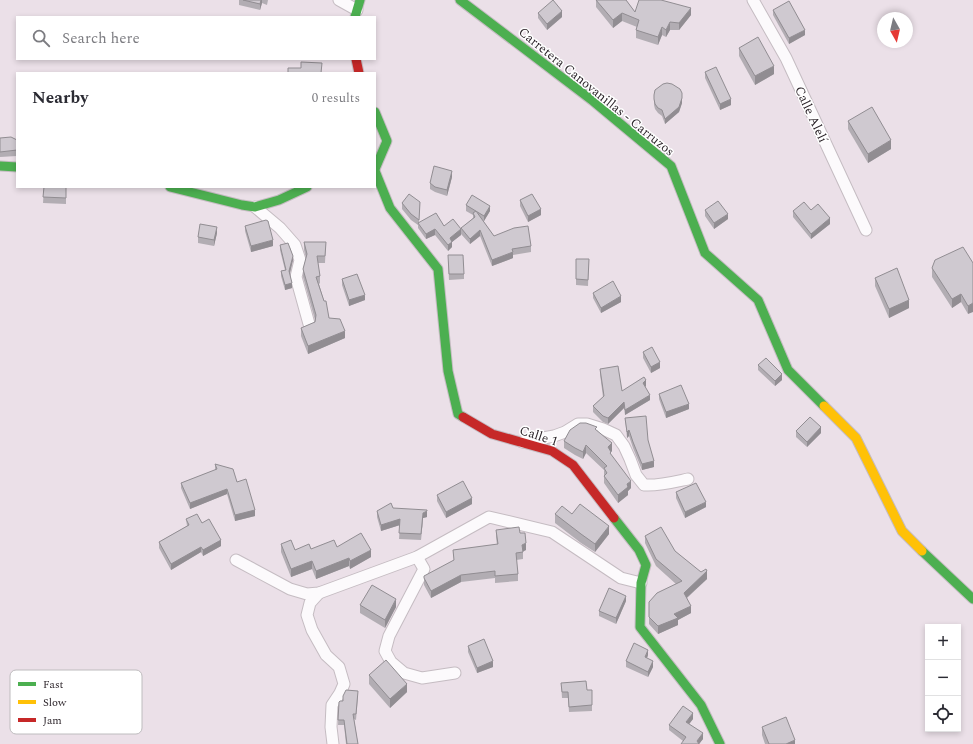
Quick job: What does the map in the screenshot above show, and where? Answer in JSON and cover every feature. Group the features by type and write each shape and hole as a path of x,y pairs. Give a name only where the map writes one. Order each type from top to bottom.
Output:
{"street":[{"path":"339,0 357,9"},
{"name":"Carretera Canovanillas - Carruzos","path":"460,0 593,101 671,166 705,254 758,300 788,370 856,438 902,531 973,599"},
{"name":"Calle Alelí","path":"753,0 786,58 866,230"},
{"path":"356,60 359,72"},
{"path":"376,114 387,141 376,168"},
{"path":"0,166 16,167"},
{"name":"Calle 1","path":"376,173 390,208 438,269 448,371 458,414 492,434 552,451 573,465 639,550 646,566 641,583 640,627 700,705 720,744"},
{"path":"174,188 255,207 279,200 305,188"},
{"path":"255,207 280,228 295,245 300,260 296,276 309,324"},
{"path":"520,442 554,436 565,432 578,424 586,424 616,435 624,446 636,475 644,485 688,479"},
{"path":"236,560 290,589 307,594 318,593 417,557 489,517 552,532 621,578 641,583"},
{"path":"417,557 424,569 389,636 385,651 391,662 404,673 422,678 455,673"},
{"path":"318,593 310,603 307,615 312,630 326,655 339,667 344,684 332,705 331,727 333,744"}],"building":[{"path":"243,0 261,0 260,4"},
{"path":"553,0 562,11 547,24 538,13"},
{"path":"596,0 626,0 635,12 639,0 661,0 691,8 679,23 670,22 666,30 662,27 658,37 636,30 639,20 622,13 613,20"},
{"path":"789,1 805,30 789,38 773,10"},
{"path":"758,37 774,66 755,76 739,48"},
{"path":"301,62 322,63 321,72 288,72 288,68 301,68"},
{"path":"716,67 731,99 720,104 705,72"},
{"path":"667,83 680,89 682,98 679,107 665,119 662,110 655,104 654,95 655,90"},
{"path":"872,107 891,140 868,154 848,121"},
{"path":"11,137 16,140 16,150 0,152 0,138"},
{"path":"434,166 452,171 447,190 435,187 430,183"},
{"path":"44,188 66,188 66,198 43,197"},
{"path":"409,194 420,202 419,220 411,214 402,203"},
{"path":"532,194 541,209 528,216 520,200"},
{"path":"472,195 490,206 484,216 466,205"},
{"path":"718,201 728,214 714,223 705,210"},
{"path":"804,202 811,210 818,204 830,218 811,234 793,211"},
{"path":"476,211 494,236 514,228 528,226 531,246 512,249 513,252 492,260 480,230 470,239 461,228 475,217 473,213"},
{"path":"436,213 444,226 453,219 461,229 450,238 452,242 448,245 435,229 426,234 418,223"},
{"path":"266,220 268,221 273,240 251,246 245,226"},
{"path":"200,224 217,227 214,240 198,237"},
{"path":"304,242 326,242 325,256 317,256 320,276 316,277 324,301 326,301 329,318 340,319 345,331 308,346 301,328 315,322 316,315 303,269 307,254"},
{"path":"288,243 293,256 289,271 292,283 285,285 281,271 286,270 280,245"},
{"path":"963,247 973,263 973,303 968,306 961,294 952,299 932,268 935,260"},
{"path":"448,255 463,255 464,274 449,274"},
{"path":"576,259 589,259 588,280 576,279"},
{"path":"897,268 909,300 889,309 875,278"},
{"path":"357,274 365,295 349,300 342,279"},
{"path":"613,281 621,296 601,308 593,293"},
{"path":"652,347 660,362 651,367 643,352"},
{"path":"766,358 782,374 775,381 758,365"},
{"path":"618,366 622,391 644,377 646,380 643,383 650,395 625,410 624,402 608,418 603,416 593,406 604,396 600,369"},
{"path":"681,385 689,404 666,412 659,394"},
{"path":"646,416 648,440 654,461 642,464 629,430 627,432 625,418"},
{"path":"810,417 821,427 807,442 796,431"},
{"path":"580,423 586,423 597,427 595,429 612,443 608,447 611,452 610,453 631,481 627,484 628,487 618,495 604,476 607,473 604,468 607,466 586,445 583,452 564,441 570,430"},
{"path":"215,464 233,469 237,482 246,479 255,510 235,515 227,489 190,503 181,483 217,469"},
{"path":"463,481 472,498 446,512 437,495"},
{"path":"696,483 706,502 685,512 676,492"},
{"path":"391,503 393,508 427,510 423,513 421,534 399,533 400,519 381,525 377,511"},
{"path":"580,504 609,526 595,544 555,514 562,506 572,514"},
{"path":"197,514 202,523 209,519 221,540 203,550 201,547 171,564 159,542 189,525 186,519"},
{"path":"519,527 520,533 525,533 526,543 522,545 523,552 516,553 518,574 495,576 495,571 461,575 431,591 424,576 454,560 453,550 498,544 496,530"},
{"path":"661,527 675,551 701,572 706,569 707,571 684,593 691,606 674,614 678,618 658,626 649,617 649,602 657,593 682,581 656,559 645,536"},
{"path":"361,533 371,550 350,561 349,558 316,571 312,561 291,569 281,544 291,540 295,550 309,544 311,549 334,540 337,547"},
{"path":"372,585 396,599 385,620 360,605"},
{"path":"609,588 626,596 616,618 599,611"},
{"path":"484,639 493,661 477,668 468,646"},
{"path":"634,643 648,650 645,657 653,661 648,672 626,661"},
{"path":"386,660 407,684 390,699 369,675"},
{"path":"586,681 587,690 592,690 592,705 569,707 568,692 562,692 561,683"},
{"path":"346,690 358,691 356,714 353,714 358,744 347,744 344,720 338,720 339,702 343,701 343,696"},
{"path":"683,706 693,713 686,722 703,733 697,741 699,744 681,744 686,737 669,725"},
{"path":"786,717 795,740 786,744 769,744 762,727"}],"traffic: fast":[{"path":"355,16 360,0"},
{"path":"460,0 593,101 671,166 705,253 758,300 788,370 824,406"},
{"path":"376,114 387,141 376,167"},
{"path":"0,166 16,167"},
{"path":"376,173 390,208 438,269 448,371 458,414 463,417"},
{"path":"174,188 255,207 279,200 305,188"},
{"path":"614,518 639,550 646,565 641,583 640,627 701,705 720,744"},
{"path":"922,551 973,599"}],"traffic: slow":[{"path":"824,406 856,438 902,531 922,551"}],"traffic: jam":[{"path":"356,60 359,72"},
{"path":"463,417 492,434 552,451 573,465 614,518"}]}
